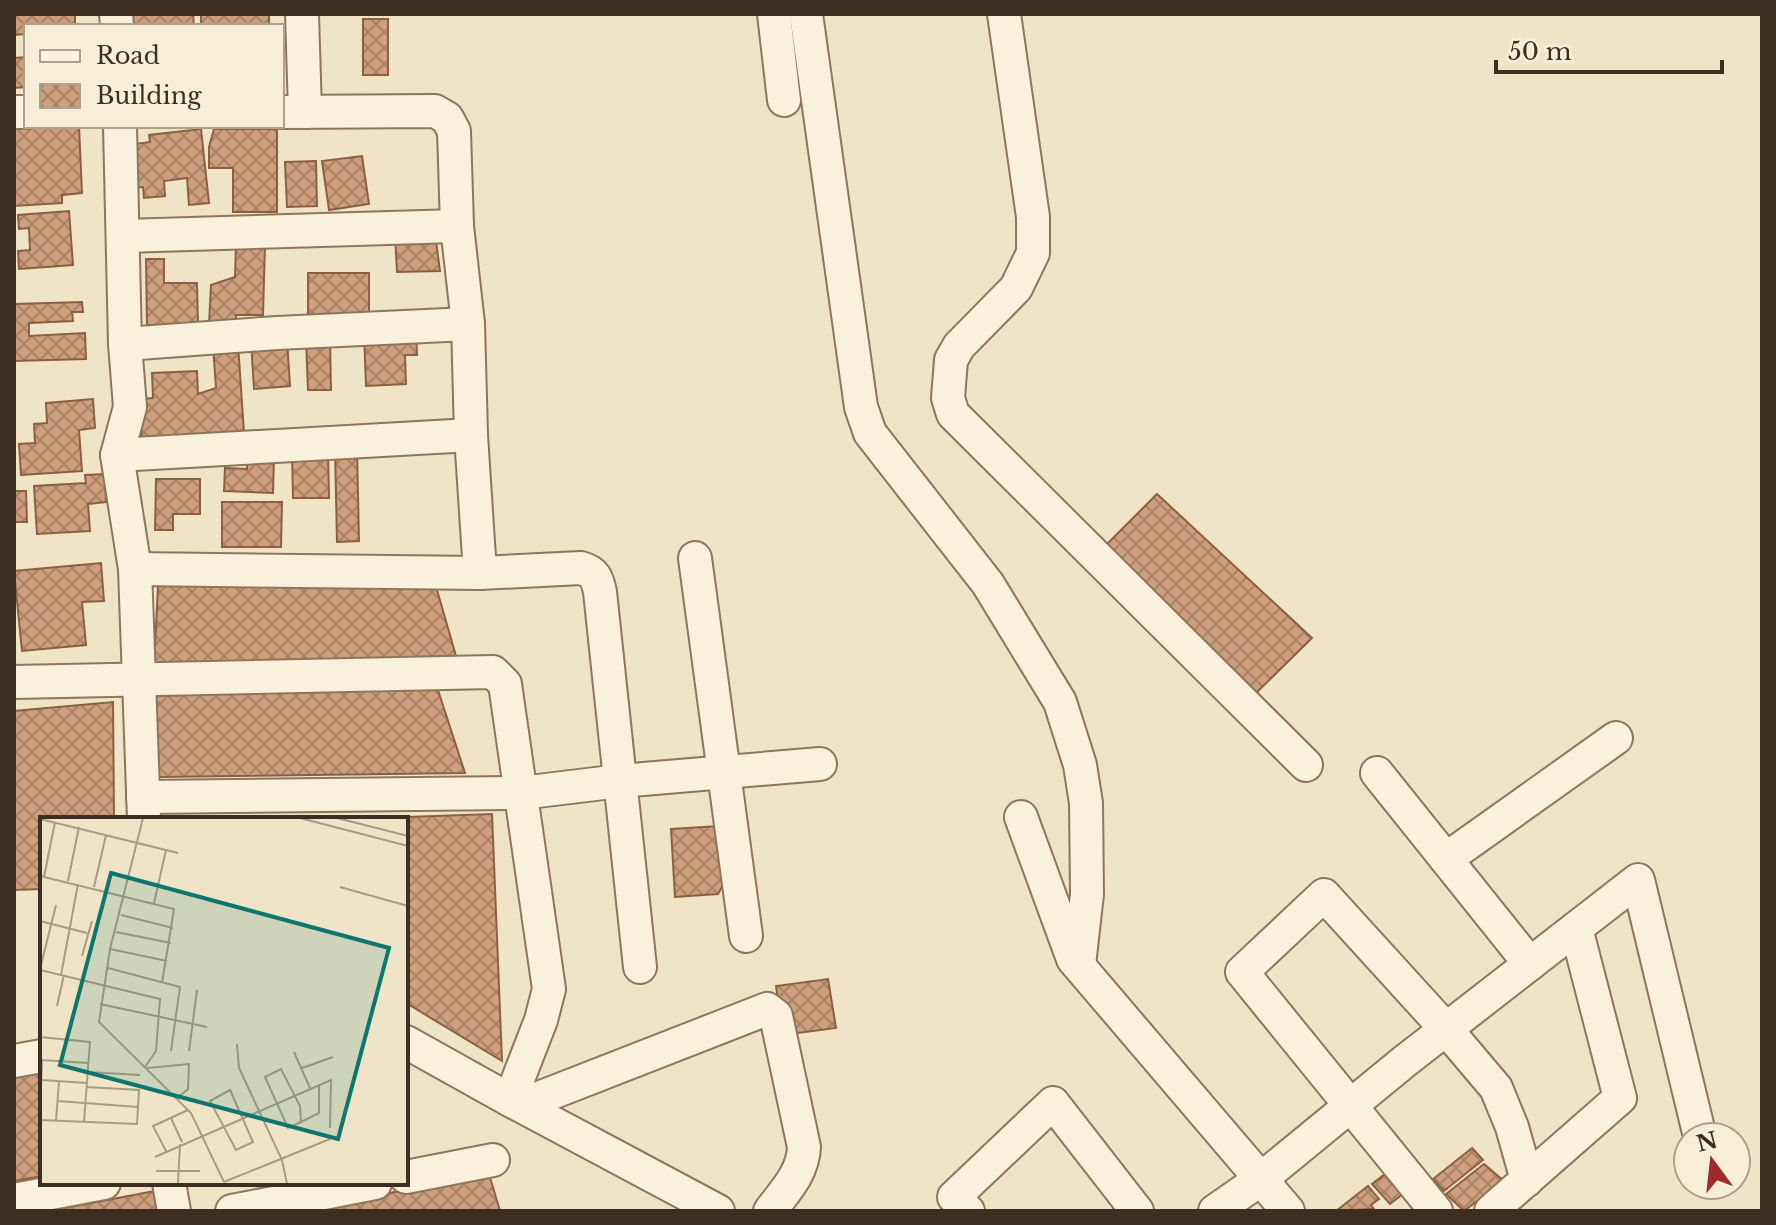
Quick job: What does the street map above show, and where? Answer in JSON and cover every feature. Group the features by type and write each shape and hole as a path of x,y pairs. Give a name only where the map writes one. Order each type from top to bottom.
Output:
{"street":[{"path":"302,14 294,112 435,111 447,118 454,131 457,226 468,324 480,573"},
{"path":"774,14 784,100"},
{"path":"806,14 861,407 870,433 988,584 1060,702 1080,765 1086,803 1087,894 1079,965"},
{"path":"1004,14 1033,217 1033,253 1016,288 959,346 951,360 948,388 953,414 1306,765"},
{"path":"120,128 125,344 130,407 117,455 135,569 143,808 521,793 820,764"},
{"path":"124,236 457,226"},
{"path":"125,344 468,324"},
{"path":"117,455 471,435"},
{"path":"695,558 746,936"},
{"path":"135,569 480,573 581,568 591,571 596,576 600,592 640,967"},
{"path":"14,682 493,672 505,684 549,989 515,1103"},
{"path":"1446,859 1616,738"},
{"path":"1377,773 1530,964"},
{"path":"1021,817 1068,949 1288,1211"},
{"path":"1215,1211 1261,1179 1446,1029 1638,880 1696,1121"},
{"path":"1436,1211 1242,972 1324,895 1496,1088 1512,1127 1527,1180"},
{"path":"1491,1211 1620,1098 1576,928"},
{"path":"515,1103 767,1009 776,1016 804,1147 803,1161 797,1175 770,1211"},
{"path":"408,1043 718,1211"},
{"path":"14,1061 40,1056"},
{"path":"968,1211 954,1197 1053,1103 1137,1211"},
{"path":"408,1177 493,1160"},
{"path":"14,1200 93,1185"},
{"path":"169,1185 174,1211"},
{"path":"232,1211 365,1185"}],"building":[{"path":"14,14 75,14 75,24 24,24 24,34 14,35"},
{"path":"125,14 193,14 194,24 126,24"},
{"path":"201,14 269,14 269,24 201,24"},
{"path":"363,19 388,19 388,75 363,75"},
{"path":"24,57 24,87 14,88 14,58"},
{"path":"14,128 79,128 82,193 62,195 62,203 14,206"},
{"path":"201,129 209,203 189,205 187,178 164,181 165,196 144,198 143,187 132,188 129,170 138,169 136,154 129,145 150,142 149,135"},
{"path":"214,129 277,129 277,212 233,212 233,168 209,168 209,147"},
{"path":"362,156 369,204 329,210 322,161"},
{"path":"316,161 317,206 287,207 285,162"},
{"path":"69,211 73,265 19,269 18,251 30,250 29,228 19,229 18,215"},
{"path":"435,233 440,271 397,272 395,234"},
{"path":"236,244 265,245 263,315 236,315 236,324 209,324 211,285 235,277"},
{"path":"146,259 164,259 164,283 197,283 198,325 147,326"},
{"path":"308,273 369,273 369,319 308,321"},
{"path":"82,302 83,312 72,312 73,321 29,323 29,336 85,333 86,359 14,361 14,304"},
{"path":"416,330 417,355 405,355 406,384 366,386 364,333"},
{"path":"287,339 290,386 254,389 251,341"},
{"path":"330,339 331,390 308,390 306,340"},
{"path":"238,344 244,433 142,440 140,399 153,398 152,373 197,371 198,394 216,388 213,346"},
{"path":"93,399 95,428 79,430 82,471 21,475 19,444 35,443 34,424 47,423 46,403"},
{"path":"357,448 359,541 337,542 335,449"},
{"path":"292,452 328,452 329,498 293,498"},
{"path":"247,455 274,456 273,493 224,491 225,468 247,469"},
{"path":"105,474 106,502 88,504 90,531 37,534 34,486 86,483 85,475"},
{"path":"156,479 200,479 200,514 173,514 173,530 155,530"},
{"path":"14,491 26,491 27,522 14,522"},
{"path":"1157,494 1312,638 1255,694 1105,546"},
{"path":"222,502 282,502 281,547 222,547"},
{"path":"101,563 104,601 82,602 86,645 22,651 14,571"},
{"path":"435,583 456,656 154,667 158,586"},
{"path":"436,684 465,773 159,777 156,696"},
{"path":"113,702 114,817 40,817 40,889 14,890 14,711"},
{"path":"492,814 502,1061 408,1004 406,817"},
{"path":"720,826 723,885 718,894 675,897 671,829"},
{"path":"828,979 836,1028 783,1035 776,986"},
{"path":"40,1070 40,1176 14,1181 14,1075"},
{"path":"1472,1148 1483,1160 1444,1191 1433,1179"},
{"path":"1484,1164 1504,1181 1464,1211 1446,1194"},
{"path":"1393,1168 1407,1191 1390,1204 1372,1184"},
{"path":"489,1174 500,1211 295,1211"},
{"path":"1368,1186 1379,1199 1371,1205 1374,1209 1336,1211"},
{"path":"155,1191 158,1211 49,1211"}]}
